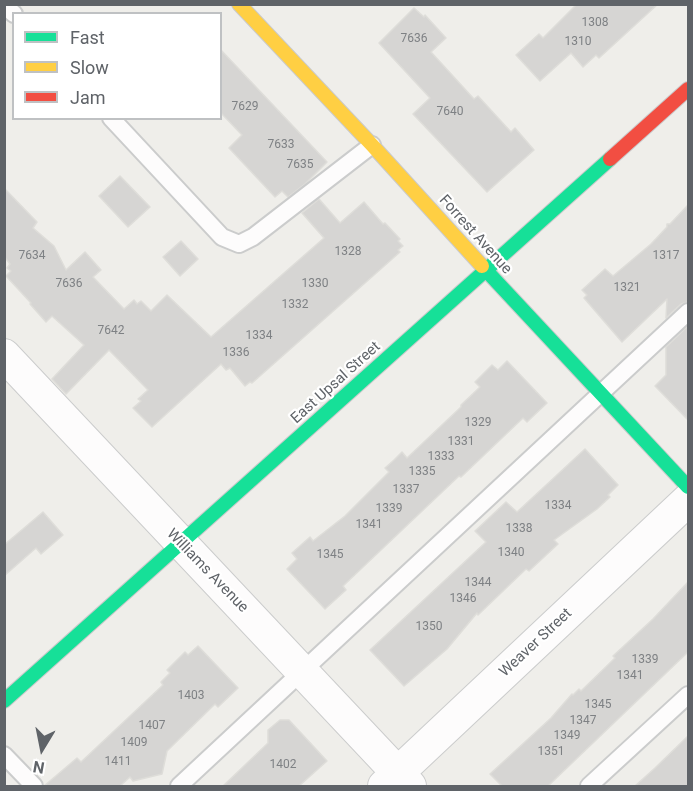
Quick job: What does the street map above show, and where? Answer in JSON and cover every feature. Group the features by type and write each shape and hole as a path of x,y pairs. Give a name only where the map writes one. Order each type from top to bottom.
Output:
{"street":[{"name":"Forrest Avenue","path":"239,4 688,487"},
{"name":"East Upsal Street","path":"4,701 688,89"},
{"name":"Williams Avenue","path":"4,355 302,670 397,782"},
{"name":"Weaver Street","path":"397,782 688,500"}],"lane":[{"path":"113,120 222,237 239,244 253,237 372,145"},
{"path":"179,786 688,312"},
{"path":"589,786 688,695"},
{"path":"4,755 34,786"}],"building":[{"path":"577,4 658,4 599,58 596,55 583,67 571,53 540,81 516,55 539,34 543,38"},
{"path":"414,8 424,17 425,15 446,38 431,52 474,99 478,96 511,132 515,128 534,150 487,192 413,114 430,98 379,43"},
{"path":"222,51 327,162 288,197 282,191 275,197 229,148 242,135 222,114"},
{"path":"120,176 150,207 128,227 99,196"},
{"path":"4,188 37,222 33,228 54,246 66,270 85,252 101,270 93,277 124,309 134,300 137,304 141,301 151,311 167,295 211,337 324,238 302,213 319,199 340,223 364,202 400,239 398,241 403,246 398,250 400,252 252,383 245,386 230,368 226,370 221,364 152,427 133,408 141,401 138,399 148,390 109,350 66,394 52,379 84,345 52,316 46,322 6,276 11,271 7,268 10,264 4,256"},
{"path":"688,205 688,302 681,304 666,318 667,299 622,342 584,298 587,295 582,290 605,269 613,276 651,244 667,227 667,224 670,224"},
{"path":"181,241 198,259 180,276 163,257"},
{"path":"688,326 688,420 655,386 666,375 666,347"},
{"path":"507,361 547,403 527,422 523,418 461,477 459,476 343,586 346,590 325,609 287,569 297,559 292,553 310,537 313,541 345,516 389,472 385,468 402,452 407,458 461,407 480,387 475,382 492,365 498,370"},
{"path":"585,449 618,485 608,495 610,497 554,540 558,544 529,571 526,569 478,615 477,613 447,649 404,686 370,650 486,542 475,531 506,502 517,512"},
{"path":"43,512 63,535 41,554 36,548 4,576 4,545"},
{"path":"688,582 688,652 548,786 502,786 490,774 551,718 572,694 579,689 581,691"},
{"path":"198,646 238,688 218,707 215,704 167,751 162,774 133,781 130,777 120,786 44,786 77,758 81,762 163,685 161,682 170,673 167,670 185,652 188,655"},
{"path":"280,720 289,720 327,761 299,786 223,786 268,743 268,730"},
{"path":"688,736 688,786 635,786 655,768"}],"traffic: fast":[{"path":"4,701 610,159"},
{"path":"482,266 688,487"}],"traffic: slow":[{"path":"239,4 482,266"}],"traffic: jam":[{"path":"610,159 688,89"}]}
